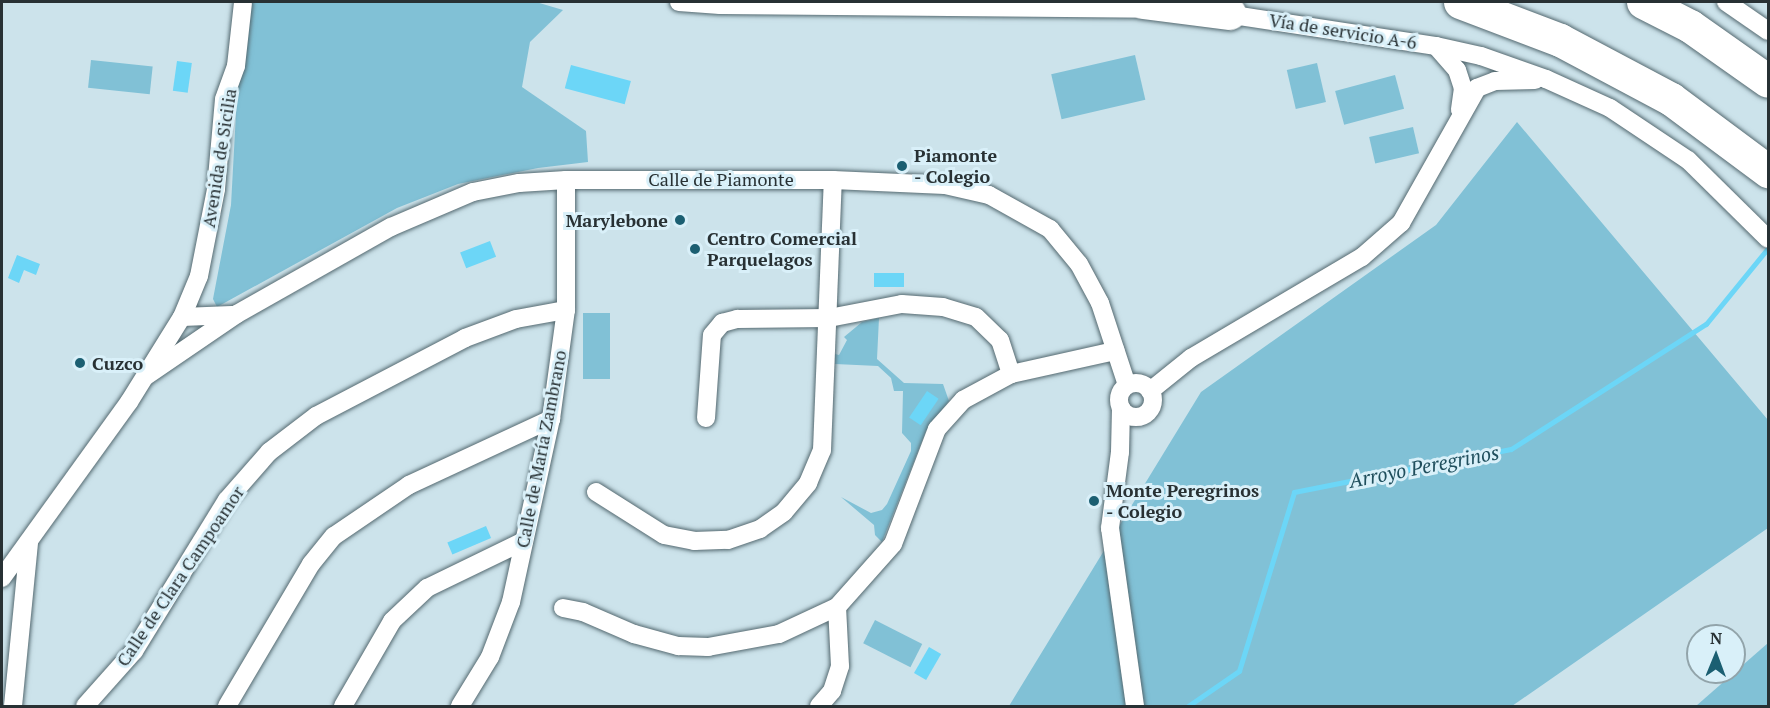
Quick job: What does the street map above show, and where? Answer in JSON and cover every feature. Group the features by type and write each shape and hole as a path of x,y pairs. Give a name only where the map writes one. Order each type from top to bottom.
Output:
{"highway":[{"path":"1143,2 1228,14"},
{"path":"1460,2 1560,40 1671,99 1768,171"},
{"path":"1643,2 1690,26 1768,81"}],"street":[{"name":"Vía de servicio A-6","path":"679,2 732,6 1099,6 1228,14 1436,46 1481,56 1546,79 1610,108 1688,160 1722,189 1768,239"},
{"path":"1726,2 1768,31"},
{"name":"Avenida de Sicilia","path":"2,578 146,376 182,317 199,276 216,189 224,99 236,66 243,3"},
{"path":"1436,46 1457,70 1463,88 1459,118"},
{"path":"1150,391 1191,358 1370,250 1401,222 1477,88 1495,81 1546,79"},
{"name":"Calle de Piamonte","path":"146,376 237,314 430,207 519,183 566,180 833,180 945,184 989,195 1019,209 1050,229 1079,264 1100,303 1127,385"},
{"name":"Calle de María Zambrano","path":"460,706 490,657 511,602 551,419 566,310 566,180"},
{"path":"597,492 664,536 694,541 728,540 759,529 784,512 808,483 822,450 833,180"},
{"path":"706,418 708,348 712,335 722,323 737,319 829,318 902,304 943,307 976,317 1000,340 1011,374"},
{"name":"Calle de Clara Campoamor","path":"85,706 134,651 227,500 269,452 316,416 465,338 516,319 566,310"},
{"name":"Calle de Piamonte","path":"182,317 237,314"},
{"path":"562,608 583,612 645,638 678,646 708,647 779,634 837,607 893,544 937,429 963,400 1011,374 1115,351"},
{"path":"1120,452 1153,403 1150,391 1140,384 1127,385 1119,396 1120,452 1110,528 1135,706"},
{"path":"1121,408 1130,416 1143,416"},
{"path":"227,706 311,564 333,536 409,485 551,419"},
{"path":"13,706 29,541"},
{"path":"343,706 392,621 427,588 524,541"},
{"path":"819,706 832,691 840,666 837,607"}],"shaded area":[{"path":"249,2 536,2 563,10 530,42 522,87 586,131 588,162 538,168 458,184 397,208 217,307 213,299 231,205 238,77"},
{"path":"1135,55 1145,100 1062,119 1051,74"},
{"path":"91,60 153,66 150,94 88,88"},
{"path":"177,61 192,63 188,93 173,91"},
{"path":"1317,63 1326,102 1296,109 1287,70"},
{"path":"571,65 631,81 625,104 565,88"},
{"path":"1395,75 1404,109 1344,125 1335,91"},
{"path":"1517,122 1768,420 1768,528 1512,706 1009,706 1201,392 1436,225"},
{"path":"1413,127 1419,153 1375,163 1369,137"},
{"path":"490,241 496,257 466,268 460,252"},
{"path":"17,255 40,264 36,275 24,270 19,283 8,278"},
{"path":"874,273 904,273 904,287 874,287"},
{"path":"583,313 610,313 610,379 583,379"},
{"path":"879,318 877,359 904,383 943,384 949,401 926,431 882,542 875,535 874,525 841,497 871,513 882,510 887,504 911,451 911,443 902,433 903,391 894,391 891,378 878,366 835,364 835,354 839,355 847,340 844,337 862,322"},
{"path":"927,391 939,399 921,425 909,418"},
{"path":"486,526 491,538 452,554 447,542"},
{"path":"875,620 922,644 910,667 863,643"},
{"path":"1768,643 1768,706 1696,706 1721,684 1746,684 1746,662"},
{"path":"929,647 941,654 926,680 914,673"}],"waterway":[{"name":"Arroyo Peregrinos","path":"1188,706 1239,671 1294,492 1511,449 1706,324 1768,248"}],"place":[{"name":"Piamonte - Colegio","path":"902,166"},
{"name":"Marylebone","path":"680,220"},
{"name":"Centro Comercial Parquelagos","path":"695,249"},
{"name":"Cuzco","path":"80,363"},
{"name":"Monte Peregrinos - Colegio","path":"1094,501"}]}
